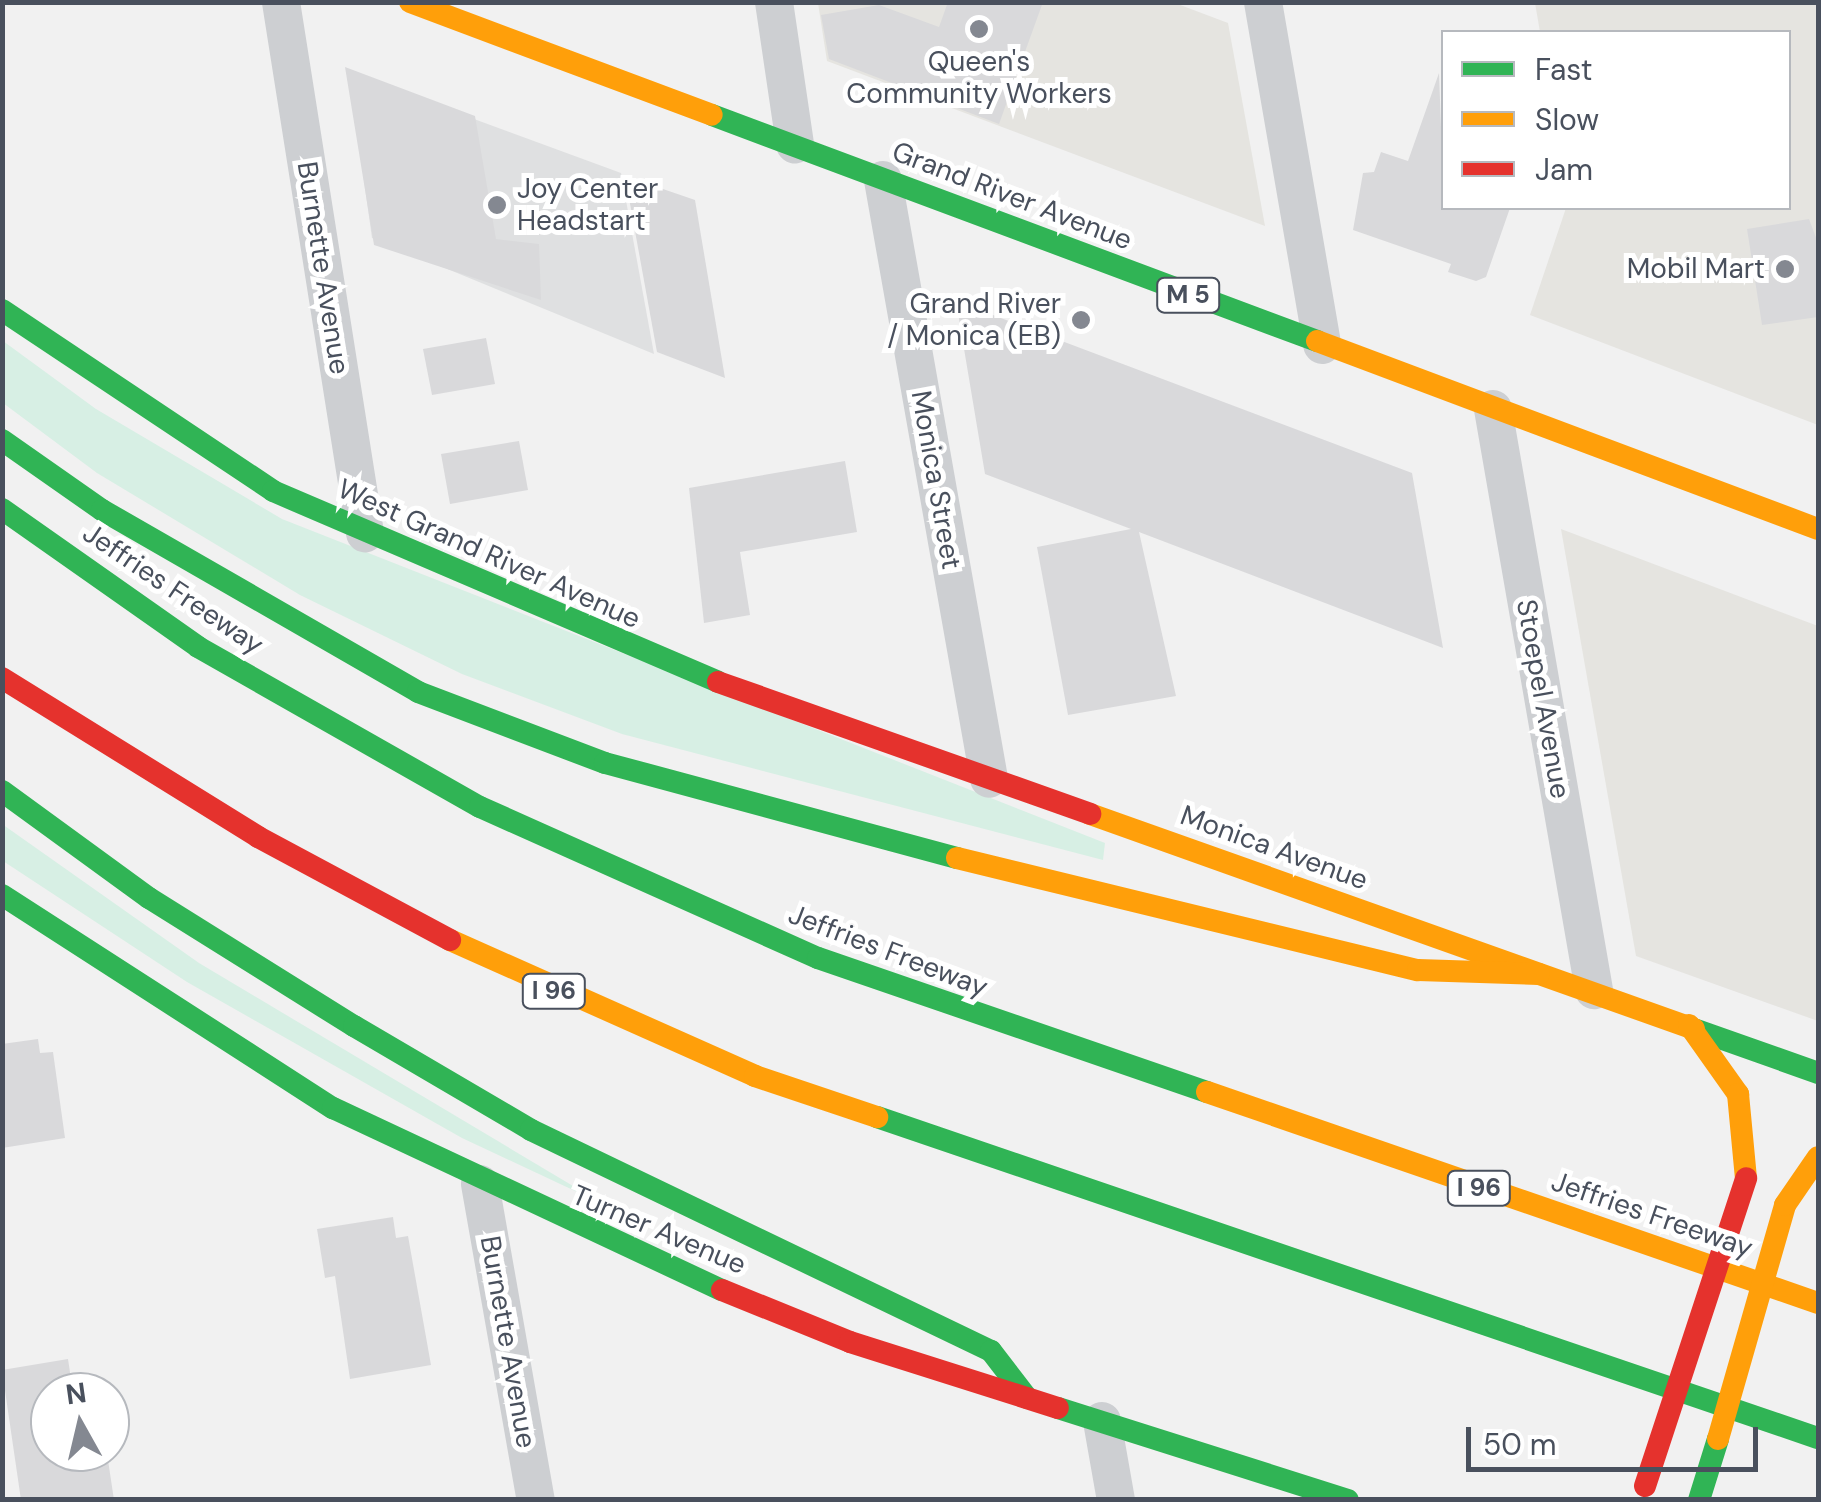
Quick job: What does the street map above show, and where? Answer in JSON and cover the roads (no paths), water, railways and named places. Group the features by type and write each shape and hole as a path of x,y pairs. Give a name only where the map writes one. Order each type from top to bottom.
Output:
{"main road":[{"name":"Grand River Avenue","path":"410,2 1818,529"},
{"name":"West Grand River Avenue","path":"2,310 273,491 670,665 988,779"},
{"path":"2,440 102,510 418,692 605,763 758,810 1418,970 1540,974 1594,990 1818,1073"},
{"name":"Jeffries Freeway","path":"2,509 198,647 480,807 818,958 1818,1303"},
{"name":"I 96","path":"2,678 258,836 514,974 755,1076 1818,1438"},
{"name":"Monica Avenue","path":"988,779 1540,974"},
{"path":"2,791 149,898 370,1035 531,1130 991,1351 1028,1398"},
{"name":"Turner Avenue","path":"2,895 333,1108 480,1184 850,1342 1348,1500"},
{"path":"1639,1493 1746,1178 1738,1094 1690,1025"},
{"path":"1698,1500 1785,1205 1818,1157"}],"street":[{"name":"Burnette Avenue","path":"282,2 365,532"},
{"path":"774,2 795,144"},
{"path":"1264,2 1322,345"},
{"name":"Monica Street","path":"882,180 988,779"},
{"name":"Stoepel Avenue","path":"1494,409 1594,990"},
{"name":"Burnette Avenue","path":"480,1184 536,1500"},
{"path":"1102,1421 1116,1500"}],"place":[{"name":"Queen's Community Workers","path":"979,29"},
{"name":"Joy Center Headstart","path":"497,205"},
{"name":"Mobil Mart","path":"1785,269"},
{"name":"Grand River / Monica (EB)","path":"1081,320"}]}
